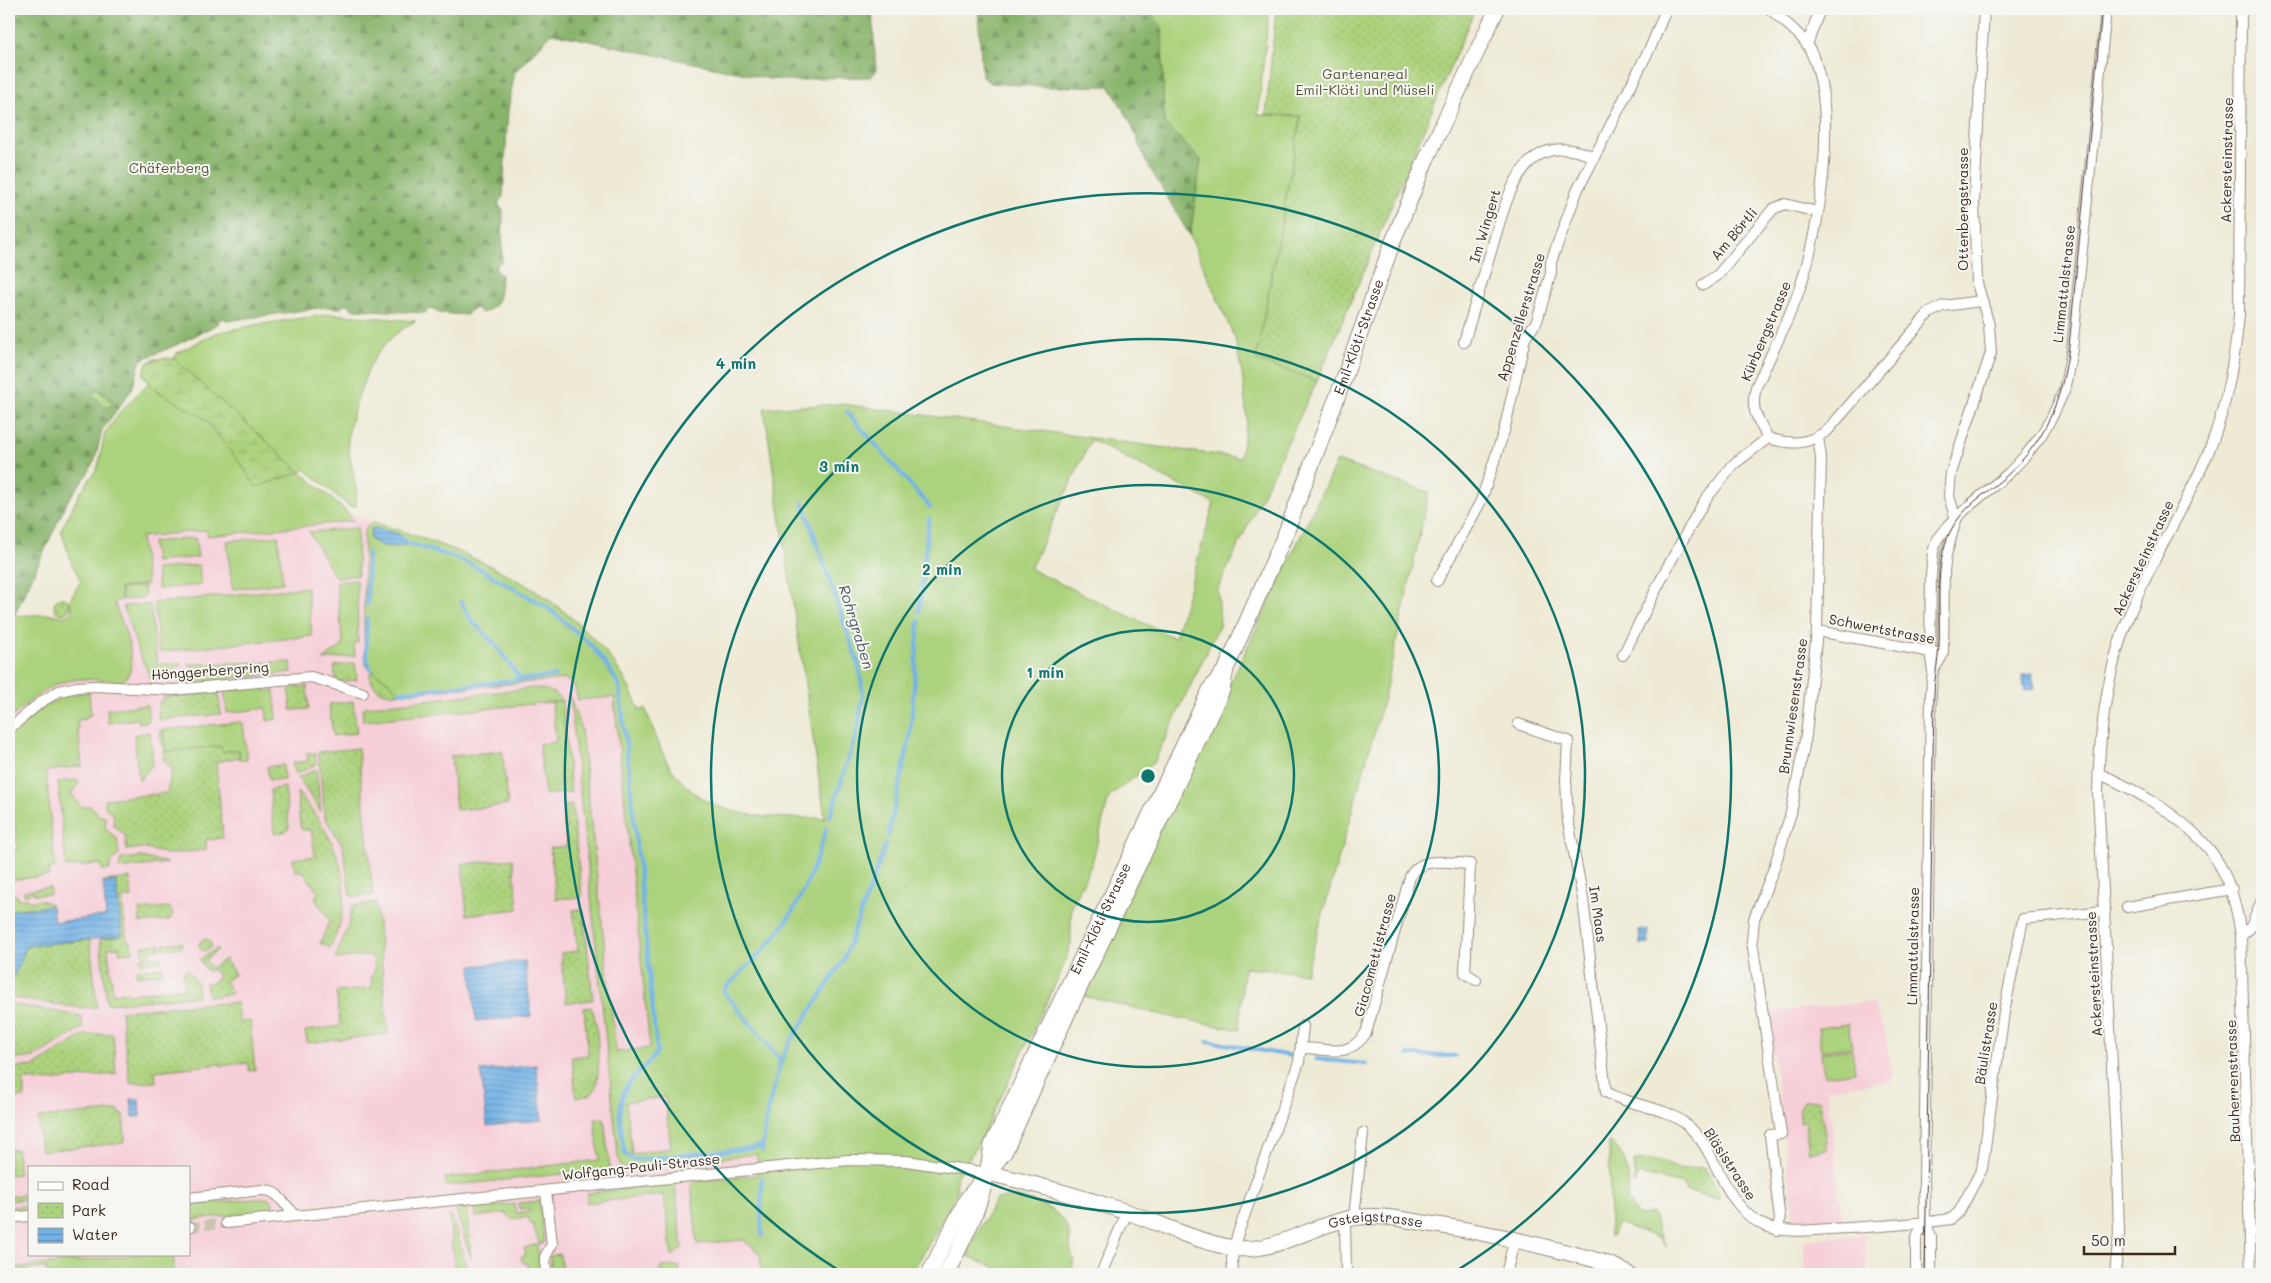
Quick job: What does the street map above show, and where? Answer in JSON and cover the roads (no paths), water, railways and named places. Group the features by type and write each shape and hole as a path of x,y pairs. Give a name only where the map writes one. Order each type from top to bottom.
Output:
{"street":[{"name":"Emil-Klöti-Strasse","path":"929,1274 967,1199 1005,1151 1073,1001 1222,690 1226,669 1292,518 1392,244 1421,171 1497,9"},
{"name":"Appenzellerstrasse","path":"1437,581 1481,501 1504,431 1525,338 1537,321 1551,273 1551,262 1578,192 1652,44 1666,9"},
{"name":"Kürbergstrasse","path":"1768,438 1754,411 1753,400 1756,386 1797,296 1810,253 1824,152 1826,112 1819,73 1807,45 1770,9"},
{"path":"1807,45 1820,9"},
{"name":"Ottenbergstrasse","path":"1956,520 1949,496 1951,473 1991,353 1989,326 1977,283 1974,202 1984,9"},
{"name":"Limmattalstrasse","path":"1932,1274 1931,1236 1925,1222 1927,932 1933,671 1930,652 1934,552 1938,539 1969,506 2009,473 2026,455 2052,417 2064,391 2072,350 2106,9"},
{"name":"Ackersteinstrasse","path":"2115,1274 2119,1234 2117,1163 2099,774 2104,713 2118,648 2139,591 2212,443 2229,387 2236,352 2239,315 2241,9"},
{"name":"Im Wingert","path":"1464,342 1508,195 1525,165 1538,155 1556,148 1578,150 1594,157"},
{"name":"Am Börtli","path":"1703,285 1718,275 1774,209 1785,204 1817,212"},
{"path":"1623,655 1667,568 1705,500 1734,464 1768,438 1792,444 1818,438 1828,430 1929,313 1943,306 1981,301"},
{"name":"Brunnwiesenstrasse","path":"1777,1230 1780,1220 1770,1135 1781,1134 1754,960 1753,936 1754,919 1774,868 1789,821 1806,735 1817,630 1821,488 1821,458 1818,438"},
{"name":"Limmattalstrasse","path":"1933,671 1943,654 1944,571 1956,520"},
{"name":"Schwertstrasse","path":"1817,630 1943,654"},
{"name":"Hönggerbergring","path":"9,729 41,702 59,691 77,687 95,686 172,690 311,677 364,693"},
{"name":"Im Maas","path":"1518,724 1568,741 1566,781 1568,821 1583,899 1606,1092"},
{"name":"Bauherrenstrasse","path":"2099,774 2116,780 2178,818 2195,832 2217,860 2232,889 2241,936 2251,1274"},
{"name":"Giacomettistrasse","path":"1301,1048 1342,1052 1356,1045 1366,1033 1410,877 1423,864 1430,862 1470,864 1465,973 1476,980"},
{"path":"2127,907 2232,889"},
{"path":"2241,936 2251,927 2262,900"},
{"name":"Bäulistrasse","path":"1925,1222 1951,1219 1959,1212 1982,1169 2004,1012 2023,919 2105,911"},
{"path":"1233,1274 1232,1260 1234,1248 1299,1062 1303,1026"},
{"name":"Bläsistrasse","path":"1606,1092 1617,1099 1651,1107 1675,1117 1686,1125 1705,1146 1737,1203 1755,1220 1777,1230 1795,1231 1925,1222"},
{"path":"1346,1274 1350,1218 1363,1132"},
{"name":"Wolfgang-Pauli-Strasse","path":"226,1223 848,1160 906,1161 988,1173"},
{"name":"Emil-Klöti-Strasse","path":"946,1274 980,1206 988,1173"},
{"name":"Gsteigstrasse","path":"988,1173 1034,1184 1127,1212 1213,1243 1234,1248 1258,1249 1273,1246 1350,1218 1404,1219 1515,1238 1603,1262 1628,1274"},
{"path":"190,1198 262,1190 271,1191 296,1216"},
{"path":"546,1191 552,1244 545,1257 546,1274"},
{"path":"1101,1274 1127,1212"},
{"path":"9,1218 28,1216"},
{"name":"Limmattalstrasse","path":"1916,1274 1916,1237 1925,1222"},
{"path":"1506,1274 1515,1238"}],"water":[{"path":"376,528 399,534 407,541 406,545 396,547 375,542 370,539 371,529"},
{"path":"2032,674 2035,689 2025,691 2022,675"},
{"path":"116,881 122,936 27,946 9,988 9,910 52,906 54,922 106,916 103,883"},
{"path":"1648,929 1649,944 1640,945 1639,930"},
{"path":"525,961 531,1016 476,1021 471,966"},
{"path":"536,1065 542,1120 487,1126 481,1071"},
{"path":"131,1099 139,1099 140,1117 133,1117"}],"waterway":[{"name":"Rohrgraben","path":"847,412 930,507"},
{"name":"Rohrgraben","path":"803,503 859,666 863,694 858,729 830,817"},
{"name":"Rohrgraben","path":"919,612 929,518"},
{"path":"407,543 456,558 480,569 548,608 591,645 619,685 657,1052 628,1084 621,1100 620,1118 625,1154 633,1160 753,1148 762,1145"},
{"path":"367,604 368,553"},
{"path":"461,602 471,620 494,643 521,680"},
{"path":"367,618 366,652 371,670"},
{"name":"Rohrgraben","path":"888,836 910,737 919,621"},
{"path":"399,692 555,676"},
{"name":"Rohrgraben","path":"781,1061 724,992 725,988 763,951 790,916 810,877 827,827"},
{"name":"Rohrgraben","path":"762,1151 768,1109 781,1061 789,1044 843,961 886,844"},
{"path":"1208,1041 1291,1056"},
{"path":"1408,1055 1455,1056"},
{"path":"1316,1059 1366,1064"},
{"name":"Rohrgraben","path":"762,1178 762,1236"}],"tunnel":[{"path":"190,1227 226,1223"}],"tram line":[{"path":"1925,1274 1934,695 1939,646 1940,572 1945,544 1956,522 1975,501 2019,464 2031,449 2050,418 2062,384 2069,346 2102,9"}],"park label":[{"name":"Gartenareal Emil-Klöti und Müseli","path":"1365,82"},
{"name":"Chäferberg","path":"169,168"}]}
